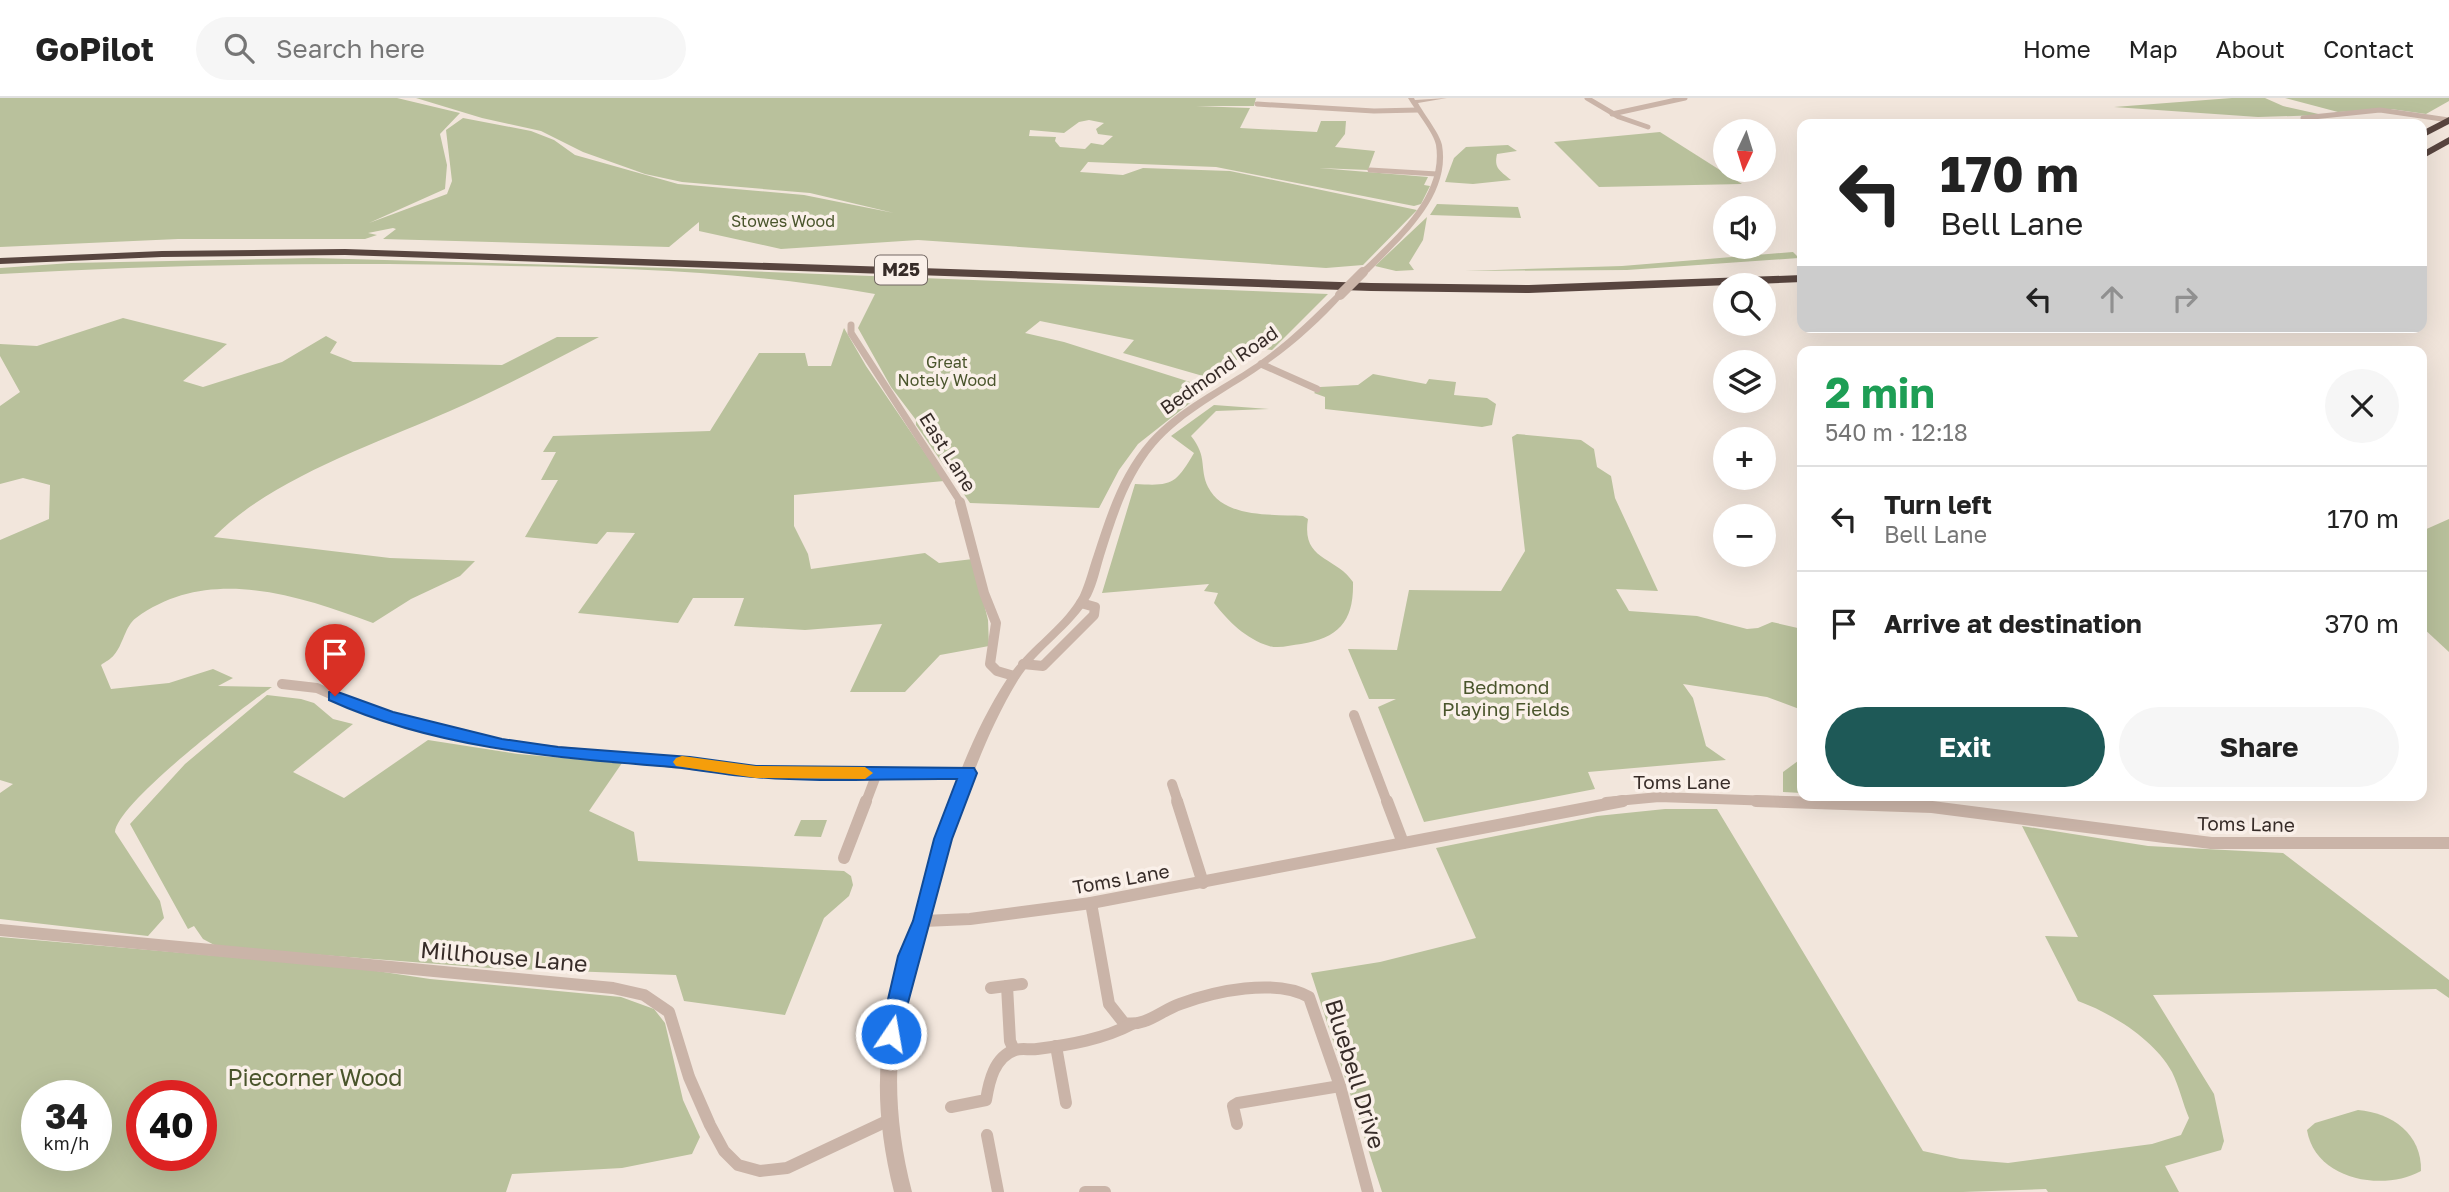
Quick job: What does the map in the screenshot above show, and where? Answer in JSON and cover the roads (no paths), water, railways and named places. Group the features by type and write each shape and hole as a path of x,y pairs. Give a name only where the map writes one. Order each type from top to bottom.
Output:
{"highway":[{"path":"2427,132 2449,120"},
{"path":"2427,153 2449,141"},
{"name":"M25","path":"0,253 174,246 366,244 1500,280 1636,278 1797,270"},
{"name":"M25","path":"0,261 162,254 345,252 1371,287 1529,289 1797,279"}],"street":[{"path":"1257,104 1374,111 1418,110 1413,100 1444,98"},
{"path":"1587,98 1612,114 1648,127"},
{"path":"1612,114 1685,98"},
{"name":"Bedmond Road","path":"903,1192 891,1150 887,1121 885,1080 891,1029 908,956 923,921 943,839 968,773 1014,676 1081,603 1123,484 1143,454 1184,415 1261,365 1294,338 1366,270 1415,218 1431,192 1441,158 1438,143 1418,110"},
{"path":"2303,118 2380,110 2449,120"},
{"path":"1370,170 1437,174"},
{"name":"East Lane","path":"851,326 851,333 960,501 984,593 996,623 990,664 997,671 1014,676"},
{"path":"1261,365 1286,372 1293,382 1317,390"},
{"path":"1023,664 1043,666 1094,615 1095,607 1081,603"},
{"path":"282,684 317,688 371,712 502,744 756,772 968,773"},
{"path":"1354,715 1403,843"},
{"path":"844,859 877,773"},
{"path":"1172,784 1203,883"},
{"name":"Toms Lane","path":"923,921 970,919 1091,903 1599,803 1659,797 1932,807 2211,843 2257,845 2372,840 2449,843"},
{"path":"951,1107 986,1100 989,1077 996,1066 1014,1050 1056,1046 1122,1032 1132,1024 1117,1018 1109,1004 1091,903"},
{"name":"Millhouse Lane","path":"0,930 613,988 644,995 669,1012 690,1077 724,1151 738,1165 760,1171 787,1168 887,1121"},
{"path":"991,988 1023,984"},
{"path":"1007,986 1010,1041 1014,1050"},
{"name":"Bluebell Drive","path":"1132,1024 1147,1023 1184,1002 1283,986 1303,990 1309,997 1340,1086 1368,1192"},
{"path":"1056,1046 1066,1104"},
{"path":"1237,1124 1233,1106 1238,1103 1340,1086"},
{"path":"987,1135 998,1192"},
{"path":"1085,1192 1105,1192"}],"park label":[{"name":"Stowes Wood","path":"783,221"},
{"name":"Great Notely Wood","path":"947,371"},
{"name":"Bedmond Playing Fields","path":"1506,698"},
{"name":"Piecorner Wood","path":"315,1078"}]}
